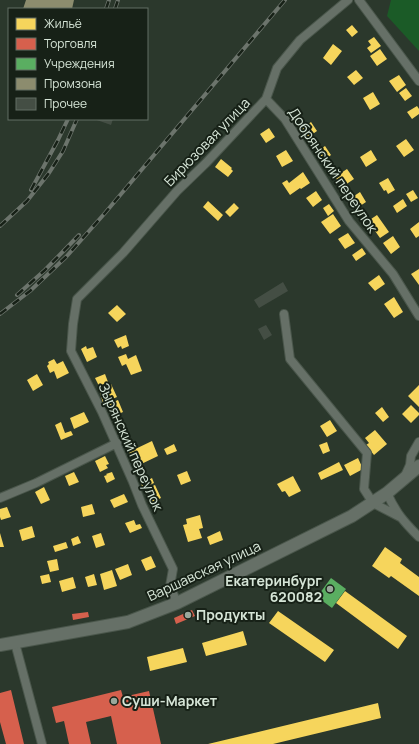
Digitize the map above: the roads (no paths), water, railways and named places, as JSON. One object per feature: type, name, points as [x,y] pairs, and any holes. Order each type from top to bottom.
[{"type":"main road","name":"Варшавская улица","points":[[0,645],[128,622],[177,603],[352,516],[387,493],[417,466]]},
{"type":"street","name":"Бирюзовая улица","points":[[78,299],[123,253],[177,191],[206,163],[266,99],[277,68],[300,40],[348,0]]},
{"type":"street","points":[[359,0],[419,81]]},
{"type":"street","name":"Добрянский переулок","points":[[266,99],[285,119],[349,221],[393,274],[419,316]]},
{"type":"street","name":"Зырянский переулок","points":[[78,299],[73,324],[71,351],[117,444],[142,505],[173,569],[170,586],[177,603]]},
{"type":"street","points":[[284,314],[290,359],[367,453],[364,489],[373,503],[400,517]]},
{"type":"street","name":"Варшавская улица","points":[[402,480],[419,442]]},
{"type":"street","points":[[0,498],[36,483],[117,444]]},
{"type":"street","points":[[387,493],[400,517],[419,537]]},
{"type":"street","points":[[15,643],[42,744]]},
{"type":"railway","points":[[106,8],[109,0]]},
{"type":"railway","points":[[115,8],[118,0]]},
{"type":"railway","points":[[0,314],[30,291],[66,257],[285,0]]},
{"type":"railway","points":[[31,190],[68,120]]},
{"type":"railway","points":[[0,226],[27,201],[49,173],[63,151],[77,120]]},
{"type":"railway","points":[[17,295],[45,270],[79,235]]},
{"type":"place","name":"Екатеринбург 620082","points":[[330,589]]},
{"type":"place","name":"Продукты","points":[[188,615]]},
{"type":"place","name":"Суши-Маркет","points":[[114,701]]}]
